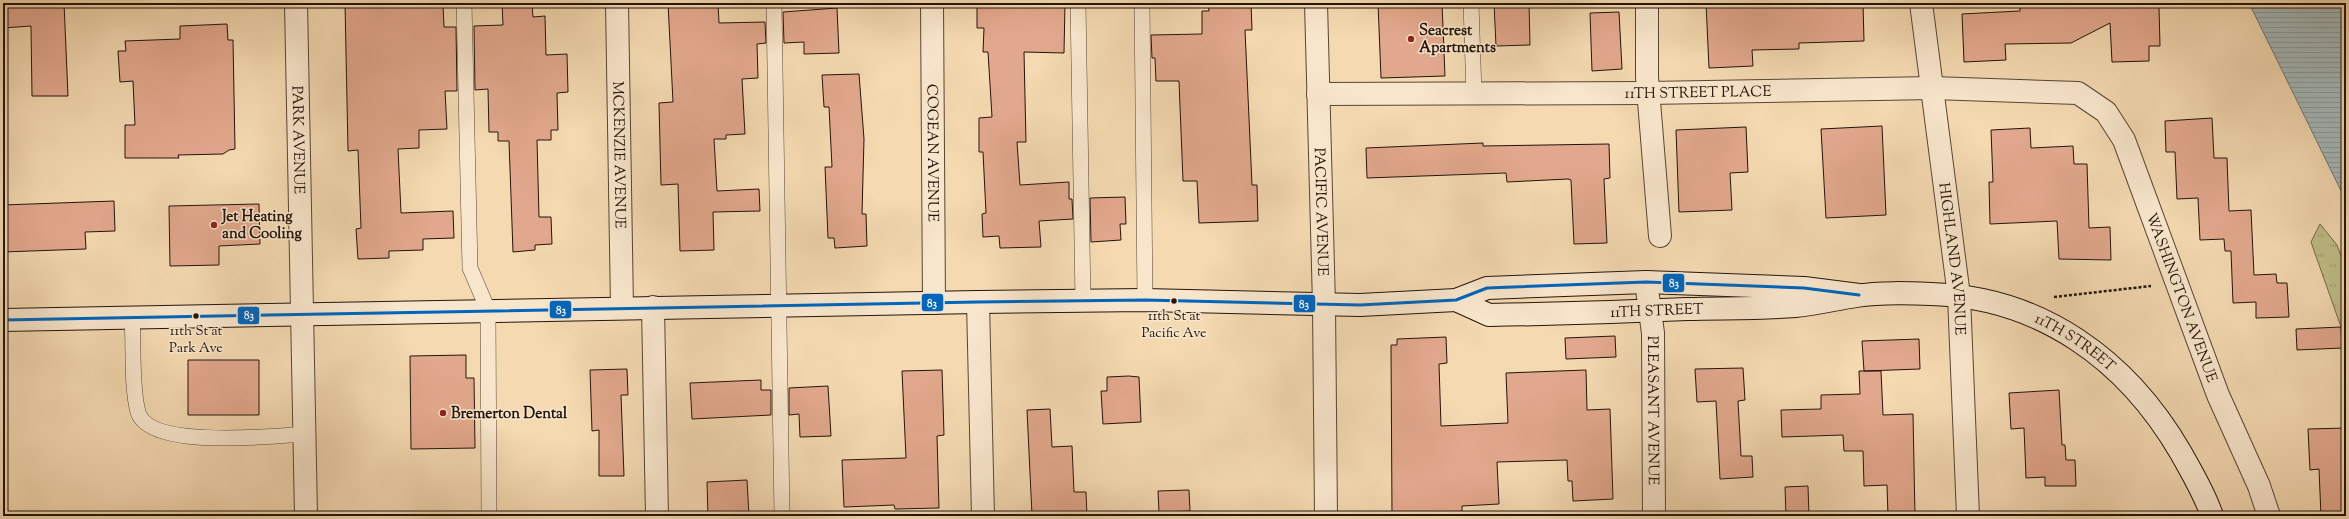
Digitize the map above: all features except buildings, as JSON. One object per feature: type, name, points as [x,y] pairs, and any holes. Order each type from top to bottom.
[{"type":"street","name":"PARK AVENUE","points":[[296,3],[304,315],[306,516]]},
{"type":"street","name":"MCKENZIE AVENUE","points":[[617,3],[622,308]]},
{"type":"street","name":"COGEAN AVENUE","points":[[932,3],[934,303]]},
{"type":"street","name":"PACIFIC AVENUE","points":[[1316,3],[1324,305],[1326,516]]},
{"type":"street","points":[[1647,3],[1648,93],[1660,236]]},
{"type":"street","name":"HIGHLAND AVENUE","points":[[1921,3],[1959,296],[1968,516]]},
{"type":"street","name":"11TH STREET PLACE","points":[[1318,94],[1648,93],[1933,88],[2078,92]]},
{"type":"street","name":"WASHINGTON AVENUE","points":[[2078,92],[2106,112],[2124,140],[2218,395],[2259,486],[2269,516]]},
{"type":"street","name":"11TH STREET","points":[[3,320],[653,307],[1145,300],[1324,305],[1456,300],[1488,288],[1646,282],[1804,288],[1859,295],[1930,294],[1959,296],[1998,304],[2042,319],[2089,346],[2103,357],[2151,406],[2193,474],[2212,516]]},
{"type":"street","name":"PLEASANT AVENUE","points":[[1646,282],[1653,333],[1654,516]]},
{"type":"street","name":"11TH STREET","points":[[1456,300],[1488,315],[1795,306],[1859,295]]},
{"type":"street","points":[[978,302],[983,516]]},
{"type":"street","points":[[653,307],[657,516]]},
{"type":"lane","points":[[464,3],[470,268],[488,310],[489,516]]},
{"type":"lane","points":[[774,3],[782,516]]},
{"type":"lane","points":[[1078,3],[1083,301]]},
{"type":"lane","points":[[1142,3],[1145,300]]},
{"type":"lane","points":[[1471,3],[1474,94]]},
{"type":"lane","points":[[132,318],[138,413],[151,426],[172,435],[221,438],[305,434]]},
{"type":"path","points":[[2053,297],[2155,286]]},
{"type":"green space","points":[[2320,224],[2337,245],[2346,269],[2346,341],[2311,242]]},
{"type":"shaded area","points":[[2249,3],[2346,3],[2346,201]]},
{"type":"transit line","name":"83","points":[[3,320],[1145,300],[1360,305],[1456,300],[1487,288],[1646,282],[1804,288],[1859,295]]},
{"type":"place","name":"Seacrest Apartments","points":[[1411,39]]},
{"type":"place","name":"Jet Heating and Cooling","points":[[214,225]]},
{"type":"place","name":"11th St at Pacific Ave","points":[[1174,301]]},
{"type":"place","name":"11th St at Park Ave","points":[[196,316]]},
{"type":"place","name":"Bremerton Dental","points":[[443,413]]}]
